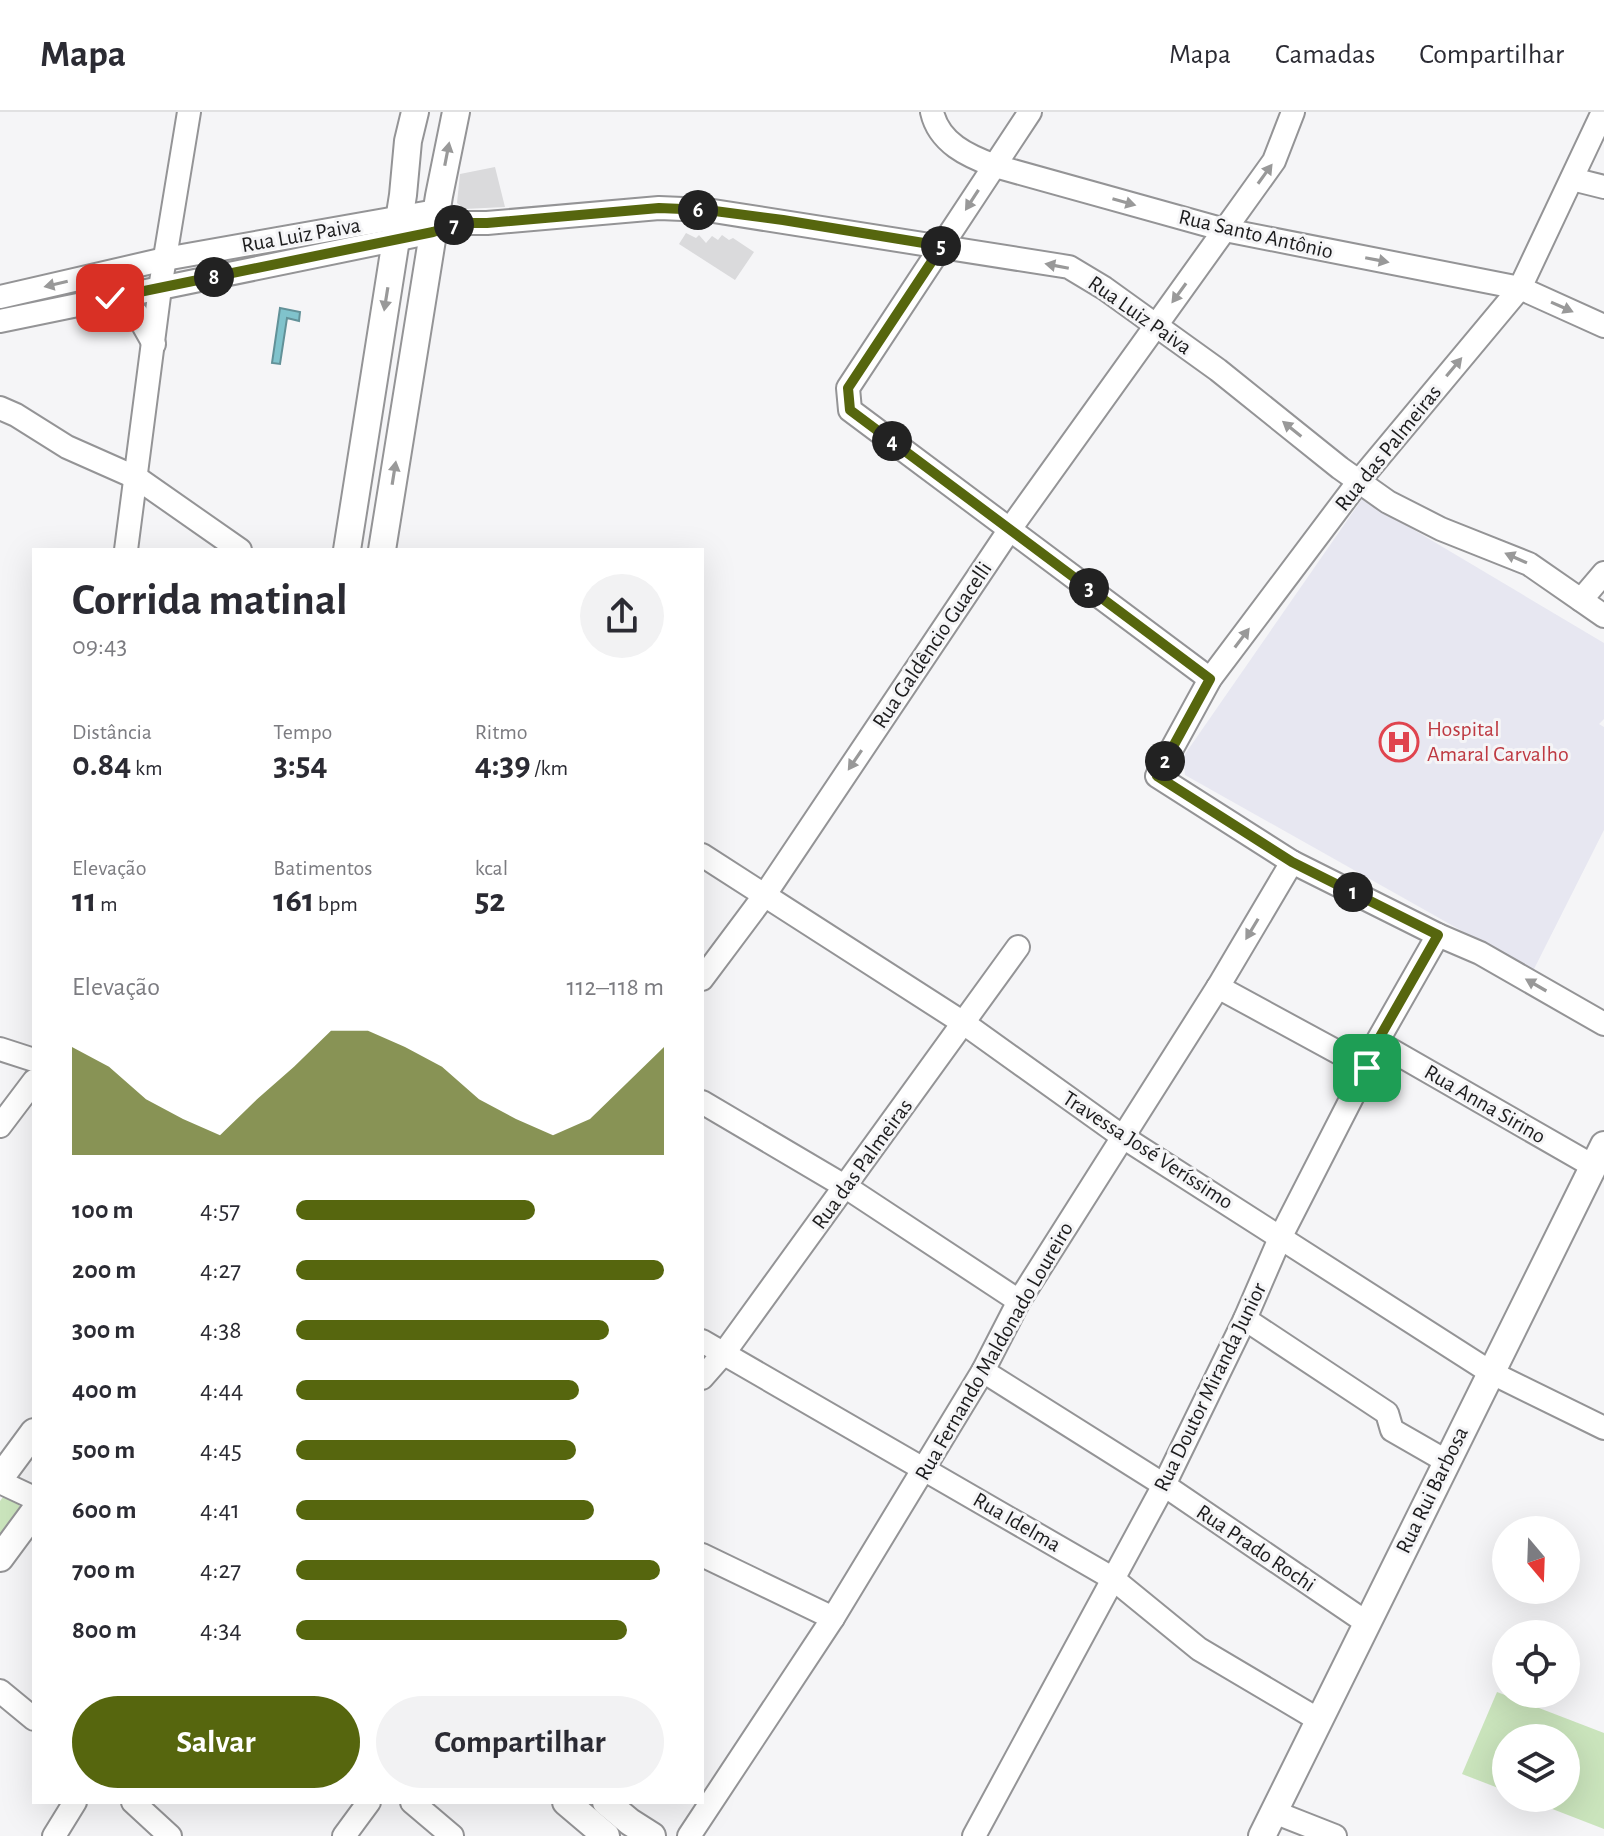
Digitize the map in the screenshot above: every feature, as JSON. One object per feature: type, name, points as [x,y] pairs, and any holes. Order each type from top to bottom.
[{"type":"main road","points":[[347,548],[398,229],[408,141],[415,112]]},
{"type":"main road","points":[[382,548],[456,112]]},
{"type":"main road","name":"Rua Rui Barbosa","points":[[1268,1824],[1599,1155]]},
{"type":"main road","points":[[0,1480],[32,1435]]},
{"type":"main road","points":[[0,1558],[32,1515]]},
{"type":"main road","points":[[568,1804],[606,1836]]},
{"type":"main road","points":[[608,1804],[652,1836]]},
{"type":"street","points":[[126,548],[160,288],[189,112]]},
{"type":"street","name":"Rua Santo Antônio","points":[[932,112],[946,139],[968,156],[995,166],[1225,230],[1520,288],[1604,326]]},
{"type":"street","points":[[1030,112],[848,388],[850,410],[1210,679]]},
{"type":"street","name":"Rua Galdêncio Guacelli","points":[[704,976],[764,896],[1010,529],[1274,161],[1293,112]]},
{"type":"street","name":"Rua das Palmeiras","points":[[1292,862],[1157,776],[1210,679],[1359,481],[1520,288],[1603,112]]},
{"type":"street","points":[[1572,179],[1604,187]]},
{"type":"street","name":"Rua Luiz Paiva","points":[[0,321],[160,288],[435,222],[487,223],[659,208],[707,210],[783,220],[1069,267],[1104,288],[1218,370],[1388,502],[1441,529],[1529,564],[1604,616]]},
{"type":"street","name":"Rua Luiz Paiva","points":[[0,297],[165,259],[398,229]]},
{"type":"street","points":[[110,298],[137,314],[154,344]]},
{"type":"street","points":[[0,408],[67,447],[137,478],[237,548]]},
{"type":"street","points":[[1581,600],[1604,573]]},
{"type":"street","name":"Travessa José Veríssimo","points":[[704,856],[965,1024],[1123,1137],[1490,1372],[1604,1428]]},
{"type":"street","points":[[1292,862],[1480,953],[1604,1024]]},
{"type":"street","name":"Rua Fernando Maldonado Loureiro","points":[[689,1836],[833,1618],[983,1371],[1019,1301],[1218,987],[1292,862]]},
{"type":"street","name":"Rua Doutor Miranda Junior","points":[[974,1836],[1164,1485],[1245,1319],[1281,1236],[1367,1068],[1377,1042],[1438,935]]},
{"type":"street","name":"Rua das Palmeiras","points":[[704,1376],[846,1187],[1018,947]]},
{"type":"street","points":[[1218,987],[1367,1068]]},
{"type":"street","name":"Rua Anna Sirino","points":[[1377,1042],[1599,1155]]},
{"type":"street","points":[[0,1049],[32,1059]]},
{"type":"street","points":[[0,1126],[32,1084]]},
{"type":"street","points":[[704,1103],[846,1187],[1019,1301]]},
{"type":"street","points":[[1245,1319],[1387,1413],[1392,1430],[1446,1461]]},
{"type":"street","name":"Rua Idelma","points":[[704,1342],[1112,1578],[1199,1649],[1319,1720]]},
{"type":"street","name":"Rua Prado Rochi","points":[[983,1371],[1164,1485],[1367,1623]]},
{"type":"street","points":[[0,1480],[32,1497]]},
{"type":"street","points":[[704,1556],[833,1618]]},
{"type":"street","points":[[0,1691],[32,1717]]},
{"type":"street","points":[[54,1836],[74,1804]]},
{"type":"street","points":[[135,1804],[170,1836]]},
{"type":"street","points":[[344,1836],[368,1804]]},
{"type":"street","points":[[414,1804],[452,1836]]},
{"type":"street","points":[[1268,1824],[1335,1836]]},
{"type":"shaded area","name":"Hospital Amaral Carvalho","points":[[1362,499],[1604,643],[1604,719],[1599,724],[1604,727],[1604,830],[1533,971],[1185,775],[1183,757]]},
{"type":"green space","points":[[3,1497],[16,1500],[20,1507],[0,1539],[0,1501]]},
{"type":"green space","points":[[1492,1704],[1492,1708],[1539,1708],[1604,1733],[1604,1829],[1560,1812],[1580,1812],[1580,1724],[1492,1724],[1492,1786],[1462,1774]]},
{"type":"water","points":[[280,308],[300,312],[299,321],[287,318],[280,364],[272,363]]},
{"type":"building","points":[[495,167],[505,207],[464,209],[457,203],[460,174]]},
{"type":"building","points":[[686,233],[696,238],[699,235],[706,243],[712,236],[718,240],[722,235],[729,240],[733,238],[754,252],[735,280],[679,244]]},
{"type":"place","name":"Hospital Amaral Carvalho","points":[[1399,742]]},
{"type":"route","points":[[110,298],[433,232],[460,223],[659,208],[707,210],[783,220],[942,246],[848,388],[850,410],[1210,679],[1157,776],[1292,862],[1438,935],[1377,1042],[1367,1068]]}]
